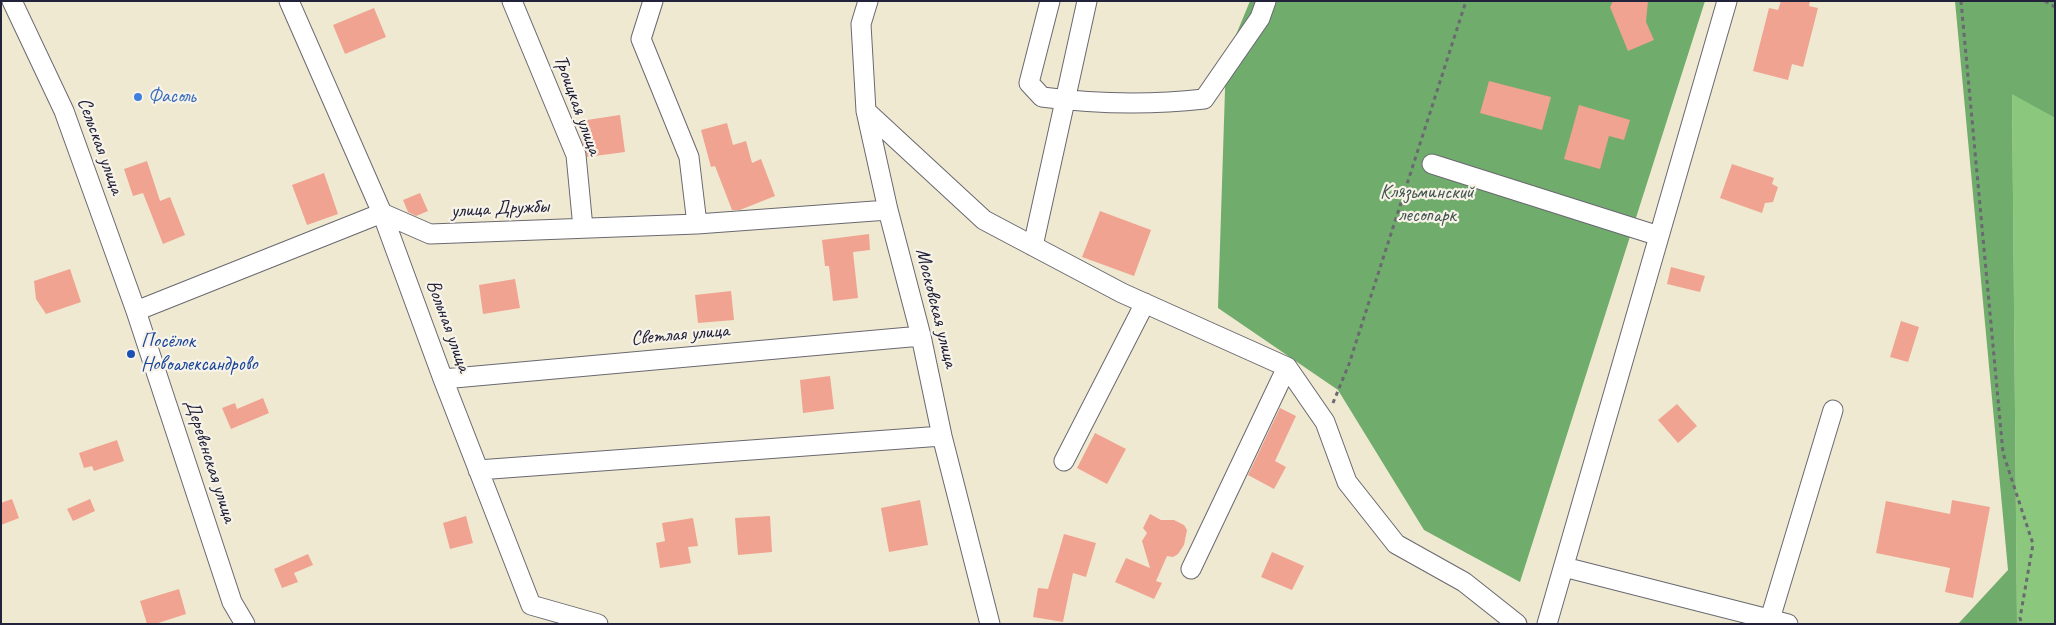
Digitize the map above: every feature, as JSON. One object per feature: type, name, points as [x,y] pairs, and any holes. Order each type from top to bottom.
[{"type":"street","name":"Сельская улица","points":[[12,1],[64,111],[136,311]]},
{"type":"street","name":"Вольная улица","points":[[289,1],[382,213],[443,379],[531,605],[598,624]]},
{"type":"street","name":"Троицкая улица","points":[[512,1],[576,155],[583,228]]},
{"type":"street","points":[[653,1],[641,39],[689,157],[697,224]]},
{"type":"street","name":"Московская улица","points":[[868,1],[861,24],[866,111],[888,210],[921,336],[942,436],[990,624]]},
{"type":"street","points":[[1050,1],[1029,82],[1042,98],[1164,104],[1204,99],[1260,18],[1266,1]]},
{"type":"street","points":[[1034,246],[1087,1]]},
{"type":"street","points":[[1547,624],[1727,1]]},
{"type":"street","points":[[866,111],[984,220],[1145,303],[1287,367],[1325,422],[1347,482],[1396,544],[1464,582],[1517,624]]},
{"type":"street","points":[[1432,164],[1659,236]]},
{"type":"street","name":"улица Дружбы","points":[[382,213],[430,234],[697,224],[888,210]]},
{"type":"street","points":[[136,311],[382,213]]},
{"type":"street","points":[[1064,460],[1145,303]]},
{"type":"street","name":"Деревенская улица","points":[[136,311],[232,602],[245,624]]},
{"type":"street","name":"Светлая улица","points":[[443,379],[921,336]]},
{"type":"street","points":[[1191,569],[1287,367]]},
{"type":"street","points":[[1564,567],[1779,621],[1833,410]]},
{"type":"street","points":[[478,470],[942,436]]},
{"type":"path","points":[[1325,422],[1348,364],[1466,1]]},
{"type":"path","points":[[1961,1],[2003,453],[2033,544],[2020,618],[2022,624]]},
{"type":"path","points":[[2045,1],[2055,7]]},
{"type":"green space","name":"Клязьминский лесопарк","points":[[1250,1],[1705,1],[1520,582],[1424,530],[1338,390],[1218,308],[1226,59]]},
{"type":"green space","points":[[1955,1],[2055,1],[2055,118],[2012,94],[2017,624],[1958,624],[2008,570]]},
{"type":"green space","points":[[2012,93],[2055,118],[2055,624],[2017,624]]},
{"type":"building","points":[[1613,1],[1648,1],[1646,22],[1654,40],[1628,51],[1610,7]]},
{"type":"building","points":[[1781,1],[1810,1],[1809,6],[1818,8],[1803,67],[1792,64],[1788,80],[1753,71],[1769,8],[1778,10]]},
{"type":"building","points":[[374,8],[386,37],[345,54],[333,25]]},
{"type":"building","points":[[1489,81],[1551,97],[1542,130],[1480,113]]},
{"type":"building","points":[[1579,105],[1630,120],[1624,140],[1609,136],[1600,169],[1564,159]]},
{"type":"building","points":[[620,115],[625,152],[587,157],[582,140],[580,121]]},
{"type":"building","points":[[727,123],[733,145],[746,141],[752,163],[761,159],[775,196],[740,210],[732,210],[715,166],[711,167],[701,130]]},
{"type":"building","points":[[147,161],[160,201],[170,197],[185,235],[163,244],[143,193],[133,196],[124,169]]},
{"type":"building","points":[[1732,164],[1774,178],[1772,184],[1778,187],[1773,202],[1765,203],[1762,213],[1720,198]]},
{"type":"building","points":[[324,173],[338,214],[307,225],[292,185]]},
{"type":"building","points":[[420,193],[428,211],[416,216],[408,212],[403,200]]},
{"type":"building","points":[[1100,211],[1151,230],[1134,276],[1082,257]]},
{"type":"building","points":[[869,234],[870,250],[853,252],[858,298],[833,301],[829,266],[825,266],[822,240]]},
{"type":"building","points":[[1671,267],[1705,276],[1700,292],[1667,284]]},
{"type":"building","points":[[70,269],[81,302],[46,314],[36,299],[34,281]]},
{"type":"building","points":[[515,279],[520,308],[483,314],[479,285]]},
{"type":"building","points":[[731,291],[734,320],[698,323],[695,295]]},
{"type":"building","points":[[1901,321],[1919,327],[1908,362],[1890,357]]},
{"type":"building","points":[[830,376],[834,409],[803,413],[800,380]]},
{"type":"building","points":[[263,398],[269,413],[231,429],[222,408],[235,403],[237,409]]},
{"type":"building","points":[[1677,404],[1697,426],[1678,443],[1658,420]]},
{"type":"building","points":[[1280,408],[1296,416],[1275,461],[1286,467],[1274,489],[1248,475]]},
{"type":"building","points":[[1095,433],[1126,449],[1107,484],[1077,468]]},
{"type":"building","points":[[117,440],[124,461],[94,471],[92,466],[84,468],[79,453]]},
{"type":"building","points":[[12,499],[19,518],[1,525],[1,503]]},
{"type":"building","points":[[90,499],[95,511],[73,521],[67,509]]},
{"type":"building","points":[[920,500],[928,545],[889,552],[881,508]]},
{"type":"building","points":[[1952,500],[1990,507],[1973,598],[1945,592],[1950,568],[1876,553],[1886,501],[1950,514]]},
{"type":"building","points":[[1150,514],[1161,520],[1174,520],[1184,525],[1187,530],[1184,545],[1178,554],[1173,557],[1167,556],[1156,581],[1162,583],[1154,599],[1115,582],[1126,558],[1150,568],[1142,541],[1147,533],[1143,528]]},
{"type":"building","points":[[466,516],[473,543],[450,549],[443,523]]},
{"type":"building","points":[[770,516],[772,552],[738,555],[735,518]]},
{"type":"building","points":[[693,518],[698,546],[688,547],[691,563],[660,568],[656,543],[665,541],[662,523]]},
{"type":"building","points":[[1064,534],[1096,543],[1086,577],[1073,573],[1063,622],[1033,617],[1038,588],[1048,589]]},
{"type":"building","points":[[1272,552],[1304,566],[1292,590],[1261,577]]},
{"type":"building","points":[[308,554],[313,565],[294,573],[298,582],[282,588],[274,569]]},
{"type":"building","points":[[179,589],[186,614],[155,624],[147,624],[140,601]]},
{"type":"place","name":"Фасоль","points":[[138,97]]},
{"type":"place","name":"Посёлок Новоалександрово","points":[[131,354]]}]
